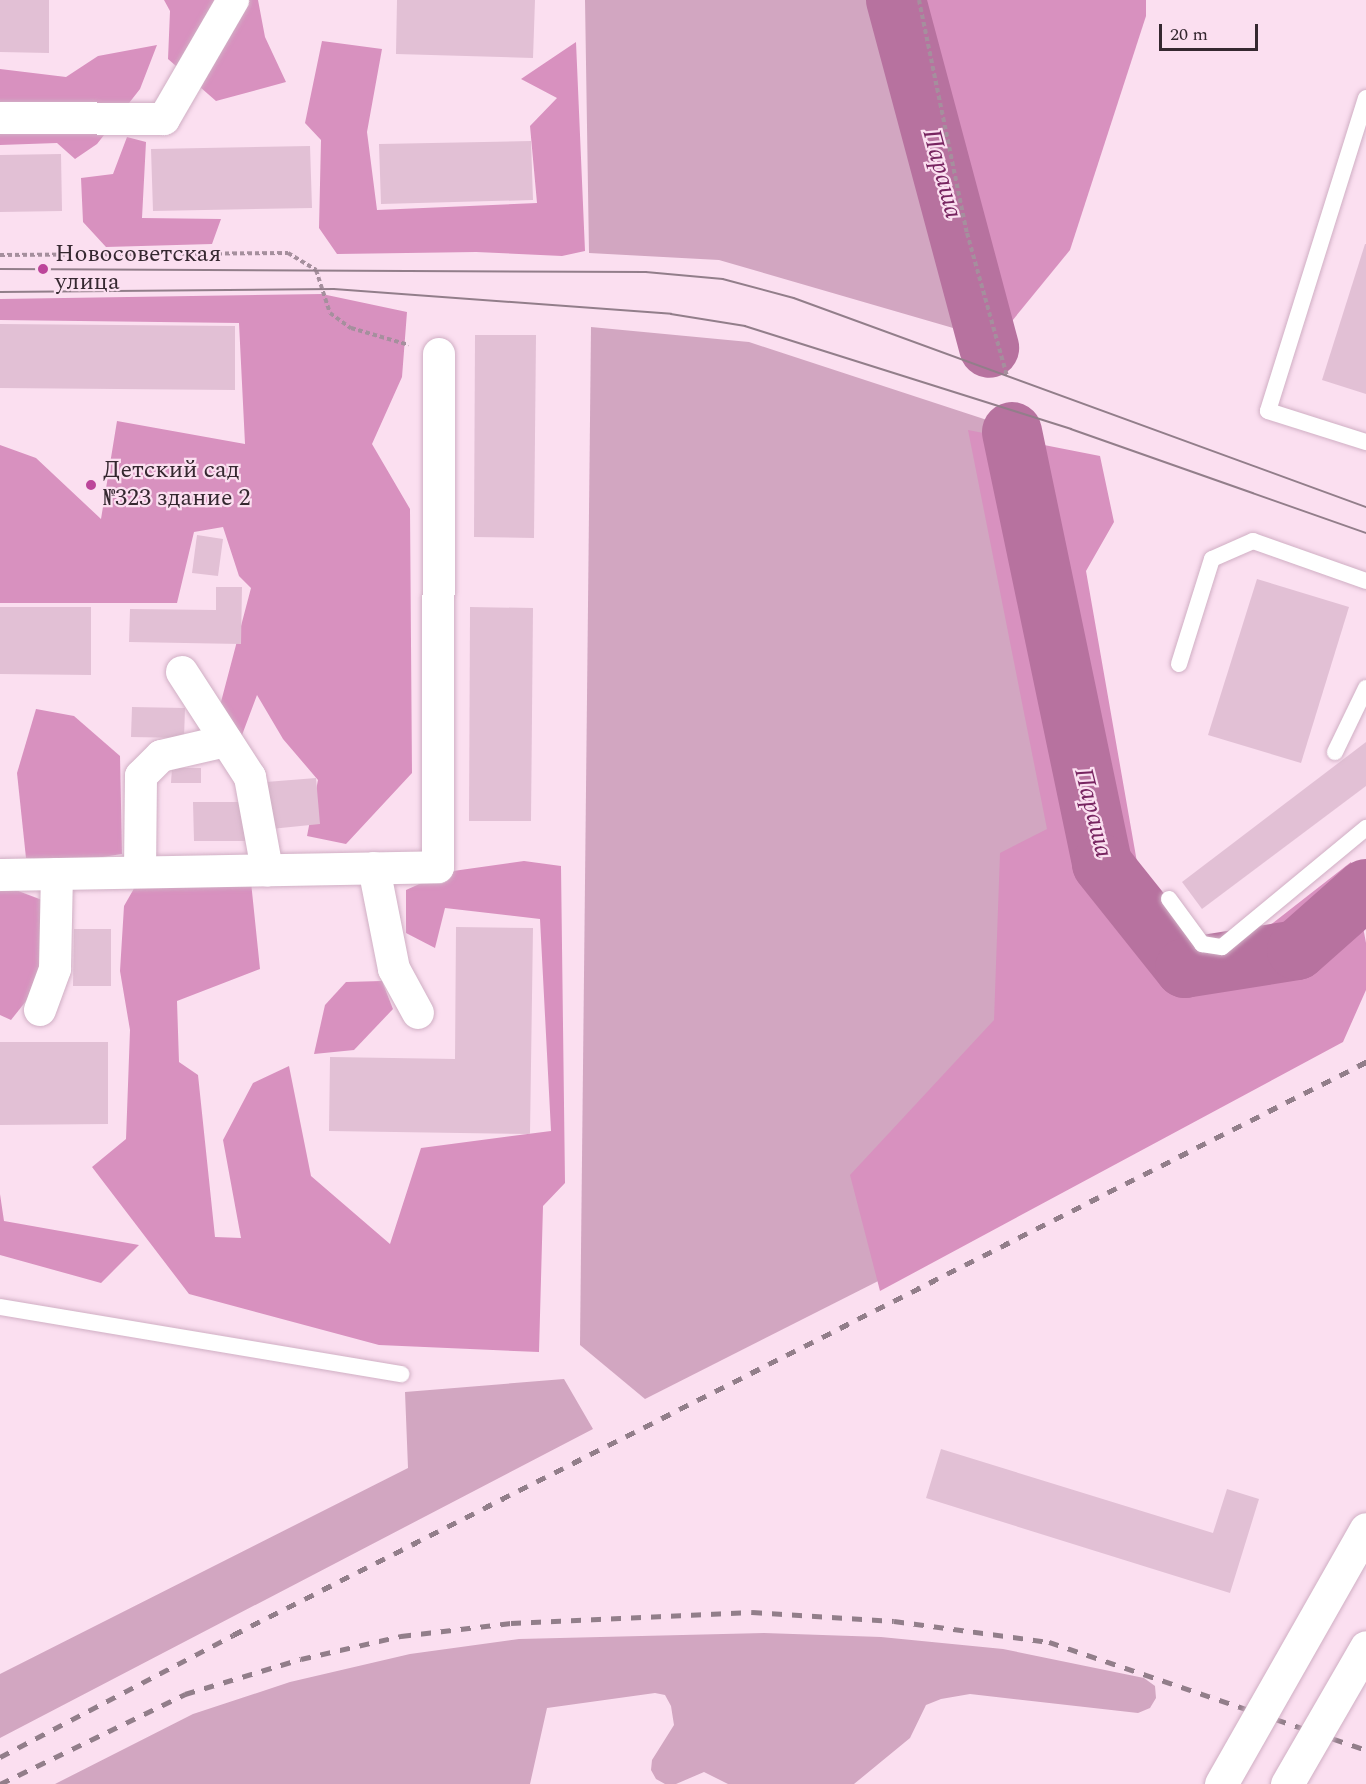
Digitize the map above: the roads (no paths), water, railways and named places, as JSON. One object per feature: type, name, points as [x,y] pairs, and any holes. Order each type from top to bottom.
[{"type":"main road","points":[[1221,1784],[1366,1529]]},
{"type":"main road","points":[[1287,1784],[1366,1647]]},
{"type":"street","points":[[0,118],[164,119],[233,0]]},
{"type":"street","points":[[0,875],[438,867],[439,354]]},
{"type":"street","points":[[182,672],[250,777],[267,870]]},
{"type":"street","points":[[140,872],[141,776],[161,756],[226,741]]},
{"type":"street","points":[[374,868],[394,969],[418,1013]]},
{"type":"street","points":[[40,1010],[55,969],[57,874]]},
{"type":"lane","points":[[1366,98],[1268,411],[1366,442]]},
{"type":"lane","points":[[1179,664],[1212,559],[1253,540],[1366,581]]},
{"type":"lane","points":[[1335,752],[1366,688]]},
{"type":"lane","points":[[1169,899],[1202,944],[1222,947],[1366,828]]},
{"type":"lane","points":[[0,1307],[401,1374]]},
{"type":"waterway","name":"Параша","points":[[896,0],[989,348]]},
{"type":"waterway","name":"Параша","points":[[1012,432],[1102,864],[1185,968],[1297,950],[1366,889]]},
{"type":"tram line","points":[[0,269],[646,272],[723,279],[794,298],[1366,507]]},
{"type":"tram line","points":[[0,292],[334,289],[671,314],[745,326],[1071,429],[1366,533]]},
{"type":"railway","points":[[0,1757],[233,1635],[1366,1062]]},
{"type":"railway","points":[[0,1784],[185,1694],[301,1659],[401,1636],[511,1623],[752,1612],[894,1621],[1049,1642],[1366,1750]]},
{"type":"place","name":"Новосоветская улица","points":[[43,269]]},
{"type":"place","name":"Детский сад №323 здание 2","points":[[91,485]]}]
